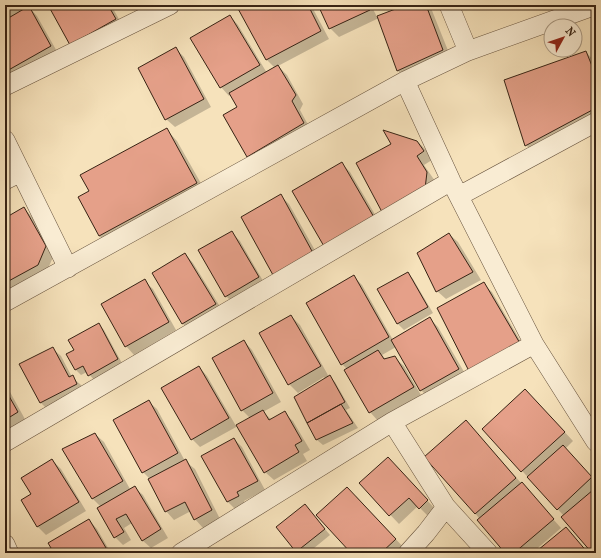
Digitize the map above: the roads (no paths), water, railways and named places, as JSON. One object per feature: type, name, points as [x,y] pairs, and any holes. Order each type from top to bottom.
[{"type":"street","points":[[5,86],[143,11],[170,5]]},
{"type":"street","points":[[449,5],[468,52]]},
{"type":"street","points":[[5,302],[405,81],[468,52],[596,5]]},
{"type":"street","points":[[405,81],[455,189],[534,344],[596,440]]},
{"type":"street","points":[[5,442],[455,189],[596,122]]},
{"type":"street","points":[[5,140],[13,176],[68,268]]},
{"type":"street","points":[[181,553],[392,422],[534,344]]},
{"type":"street","points":[[392,422],[446,507],[488,553]]},
{"type":"street","points":[[408,553],[446,507]]},
{"type":"street","points":[[5,544],[9,553]]}]
